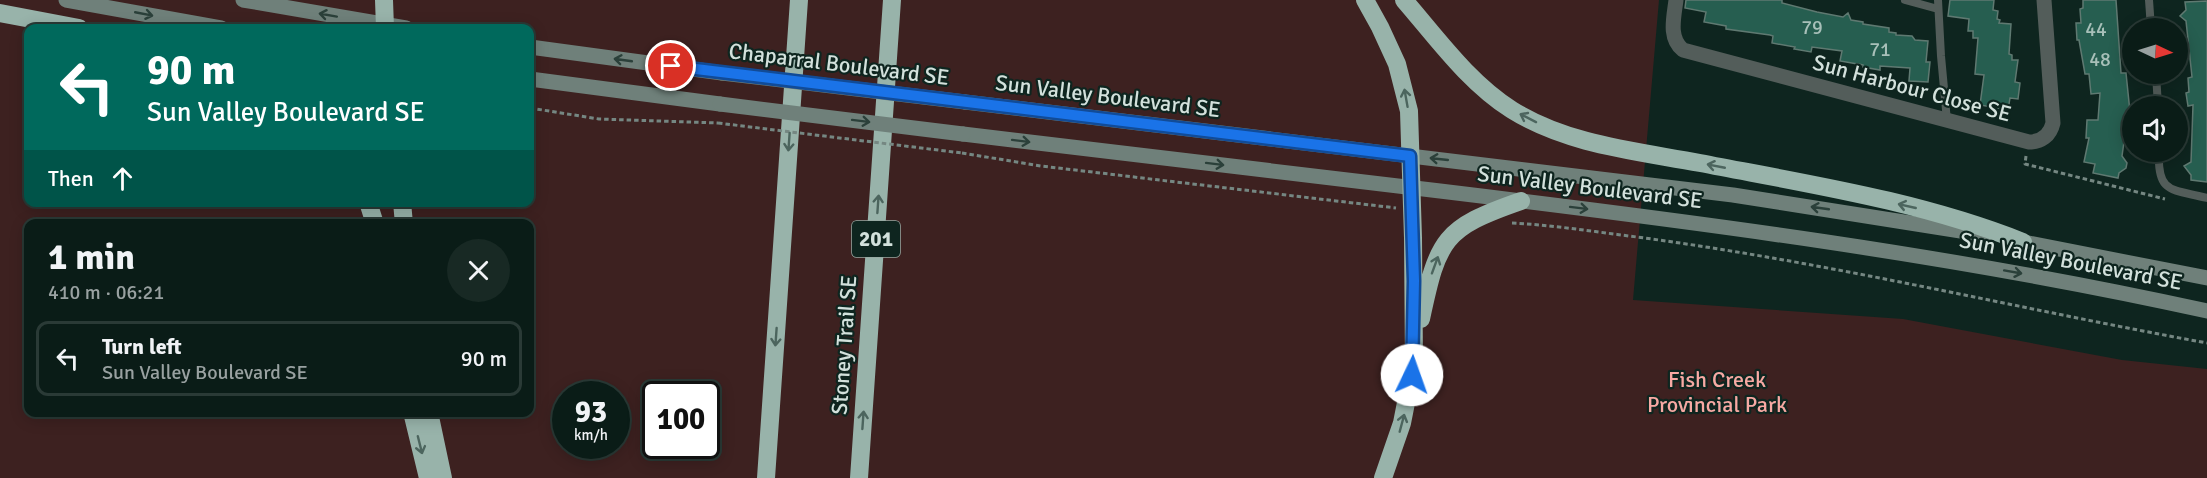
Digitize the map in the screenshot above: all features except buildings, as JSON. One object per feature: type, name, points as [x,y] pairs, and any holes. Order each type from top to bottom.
[{"type":"highway","points":[[384,0],[385,24]]},
{"type":"highway","points":[[766,478],[799,0]]},
{"type":"highway","name":"Stoney Trail SE","points":[[859,478],[892,0]]},
{"type":"highway","points":[[1365,0],[1388,42],[1403,82],[1409,111],[1414,363]]},
{"type":"highway","points":[[1404,0],[1452,56],[1480,84],[1511,109],[1551,129],[1628,150],[1914,207],[1978,224],[2022,242]]},
{"type":"highway","points":[[0,13],[58,24]]},
{"type":"highway","points":[[1383,478],[1402,423],[1431,274],[1443,246],[1474,218],[1521,201]]},
{"type":"highway","points":[[412,417],[428,478]]},
{"type":"highway","points":[[430,417],[443,478]]},
{"type":"main road","points":[[66,0],[199,24]]},
{"type":"main road","points":[[243,0],[369,24]]},
{"type":"main road","name":"Chaparral Boulevard SE","points":[[534,48],[965,102]]},
{"type":"main road","name":"Sun Valley Boulevard SE","points":[[534,80],[1727,227],[1891,251],[2097,288],[2207,311]]},
{"type":"main road","name":"Sun Valley Boulevard SE","points":[[965,102],[1733,195],[1845,211],[2207,278]]},
{"type":"street","name":"Sun Harbour Close SE","points":[[1676,0],[1673,35],[1683,50],[2029,142],[2046,137],[2052,123],[2044,0]]},
{"type":"lane","points":[[1905,0],[1938,4],[1947,122]]},
{"type":"lane","points":[[2149,0],[2150,18]]},
{"type":"lane","points":[[2158,162],[2161,180],[2169,189],[2207,198]]},
{"type":"path","points":[[534,109],[599,119],[718,123],[962,153],[1050,167],[1398,208]]},
{"type":"path","points":[[2029,142],[2025,164],[2173,202]]},
{"type":"path","points":[[1504,223],[1663,240],[1755,254],[1871,275],[2207,343]]},
{"type":"green space","name":"Fish Creek Provincial Park","points":[[0,0],[1659,0],[1633,300],[1903,319],[2122,360],[2207,369],[2207,478],[0,478]]},
{"type":"route","points":[[671,66],[1410,156],[1414,281],[1412,375]]}]
